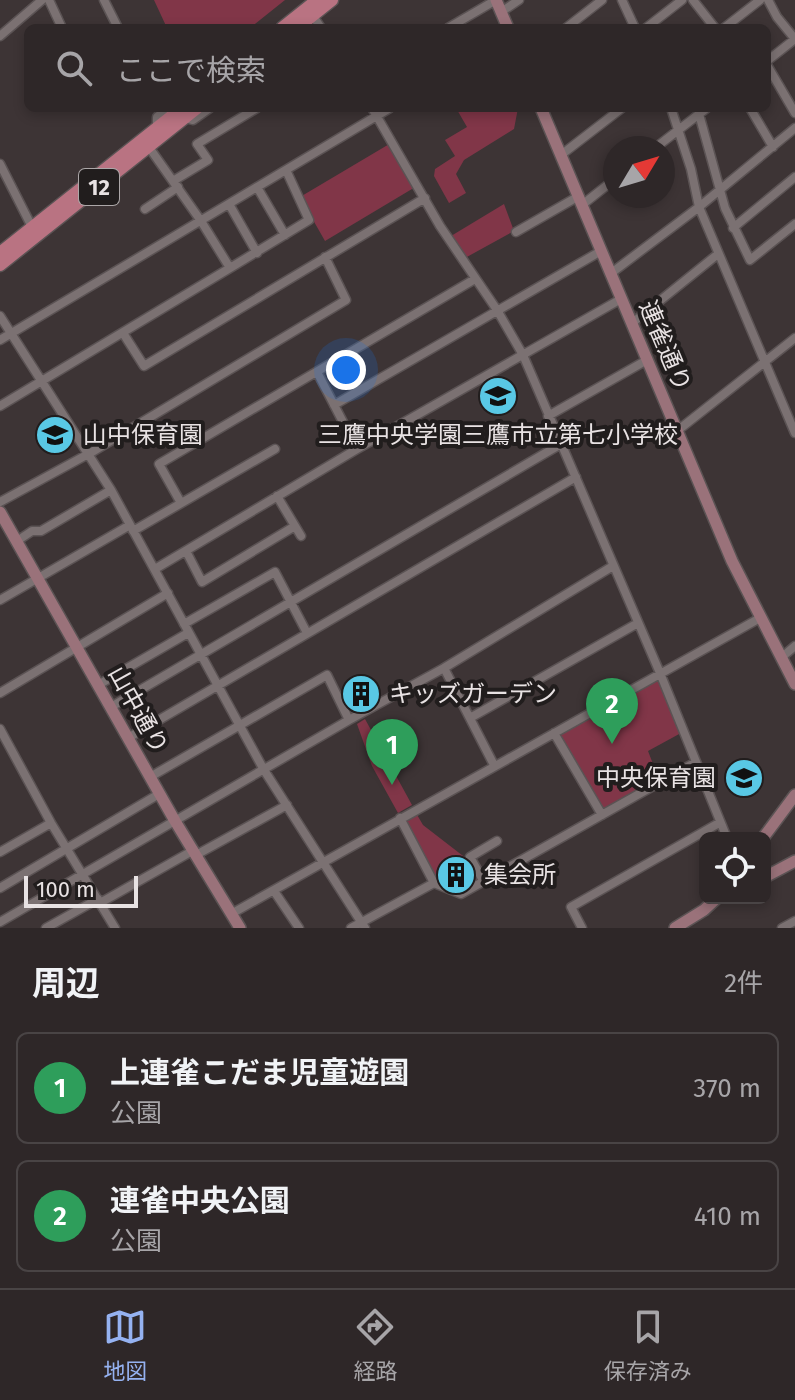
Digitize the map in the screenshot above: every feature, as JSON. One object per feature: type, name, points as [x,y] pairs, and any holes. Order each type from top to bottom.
[{"type":"main road","points":[[287,24],[317,0]]},
{"type":"main road","points":[[302,24],[332,0]]},
{"type":"main road","points":[[496,0],[506,24]]},
{"type":"main road","name":"連雀通り","points":[[545,112],[677,431],[760,618],[795,684]]},
{"type":"main road","name":"12","points":[[146,143],[157,128],[183,113]]},
{"type":"main road","name":"12","points":[[0,265],[35,232],[183,113]]},
{"type":"main road","name":"12","points":[[2,247],[35,232]]},
{"type":"main road","name":"山中通り","points":[[0,512],[159,794],[240,928]]},
{"type":"main road","points":[[767,832],[795,795]]},
{"type":"main road","points":[[771,874],[795,861]]},
{"type":"main road","points":[[681,927],[710,904]]},
{"type":"street","points":[[0,36],[42,0]]},
{"type":"street","points":[[49,0],[60,24]]},
{"type":"street","points":[[104,0],[116,24]]},
{"type":"street","points":[[455,24],[496,0]]},
{"type":"street","points":[[501,12],[519,0]]},
{"type":"street","points":[[571,24],[602,0]]},
{"type":"street","points":[[622,0],[633,24]]},
{"type":"street","points":[[651,24],[682,0]]},
{"type":"street","points":[[693,0],[712,24]]},
{"type":"street","points":[[729,24],[760,0]]},
{"type":"street","points":[[768,0],[795,39],[771,60]]},
{"type":"street","points":[[313,16],[318,24]]},
{"type":"street","points":[[771,70],[795,113]]},
{"type":"street","points":[[157,128],[159,112]]},
{"type":"street","points":[[183,113],[193,120],[204,112]]},
{"type":"street","points":[[145,209],[208,160],[197,144],[250,112]]},
{"type":"street","points":[[0,340],[286,170],[374,112],[523,355],[660,673],[724,832]]},
{"type":"street","points":[[561,155],[617,112]]},
{"type":"street","points":[[673,112],[699,207],[795,433]]},
{"type":"street","points":[[670,136],[702,112]]},
{"type":"street","points":[[752,112],[773,147]]},
{"type":"street","points":[[699,114],[733,228],[750,260],[795,224]]},
{"type":"street","points":[[610,274],[699,207],[795,128]]},
{"type":"street","points":[[146,143],[230,268]]},
{"type":"street","points":[[0,164],[35,232]]},
{"type":"street","points":[[0,406],[309,220],[286,170]]},
{"type":"street","points":[[733,228],[795,177]]},
{"type":"street","points":[[516,232],[603,186]]},
{"type":"street","points":[[257,187],[285,235]]},
{"type":"street","points":[[123,333],[144,366],[425,198]]},
{"type":"street","points":[[229,204],[257,253]]},
{"type":"street","points":[[334,405],[601,251]]},
{"type":"street","points":[[631,324],[718,254]]},
{"type":"street","points":[[0,502],[346,300],[325,257]]},
{"type":"street","points":[[181,503],[159,464],[475,279]]},
{"type":"street","points":[[155,569],[357,449],[621,299]]},
{"type":"street","points":[[0,316],[111,490],[238,726],[363,925]]},
{"type":"street","points":[[677,431],[795,338]]},
{"type":"street","points":[[548,416],[647,360]]},
{"type":"street","points":[[317,372],[357,449]]},
{"type":"street","points":[[111,707],[561,444]]},
{"type":"street","points":[[0,600],[275,449]]},
{"type":"street","points":[[128,738],[576,477]]},
{"type":"street","points":[[17,541],[32,531],[41,531],[111,490]]},
{"type":"street","points":[[277,496],[301,536]]},
{"type":"street","points":[[186,551],[202,582],[295,526]]},
{"type":"street","points":[[1,924],[82,874],[444,668],[613,566]]},
{"type":"street","points":[[98,685],[275,572],[307,633]]},
{"type":"street","points":[[0,693],[168,593]]},
{"type":"street","points":[[231,914],[760,618]]},
{"type":"street","points":[[470,718],[638,623]]},
{"type":"street","points":[[782,657],[795,646]]},
{"type":"street","points":[[444,668],[494,765]]},
{"type":"street","points":[[150,777],[327,675],[349,720]]},
{"type":"street","points":[[0,729],[111,927]]},
{"type":"street","points":[[554,733],[602,815]]},
{"type":"street","points":[[400,818],[434,883],[461,894],[696,762]]},
{"type":"street","points":[[0,888],[159,794]]},
{"type":"street","points":[[46,928],[287,805]]},
{"type":"street","points":[[0,852],[51,823]]},
{"type":"street","points":[[582,928],[571,907],[719,823]]},
{"type":"street","points":[[484,882],[470,857],[497,841]]},
{"type":"street","points":[[351,928],[363,925],[434,883]]},
{"type":"street","points":[[274,891],[299,928]]},
{"type":"street","points":[[782,928],[795,921]]},
{"type":"shaded area","points":[[154,0],[285,0],[255,24],[165,24]]},
{"type":"shaded area","points":[[458,112],[517,112],[514,129],[464,160],[456,174],[466,193],[449,203],[434,176],[435,169],[455,156],[445,140],[467,127]]},
{"type":"shaded area","points":[[391,143],[417,186],[325,241],[300,197]]},
{"type":"shaded area","points":[[504,204],[514,231],[465,258],[451,236]]},
{"type":"shaded area","points":[[657,679],[681,733],[648,751],[658,777],[602,810],[559,736]]},
{"type":"shaded area","points":[[365,719],[412,805],[398,813],[372,766],[357,724]]},
{"type":"shaded area","points":[[416,813],[423,825],[467,859],[480,880],[461,890],[436,883],[403,820]]},
{"type":"place","name":"三鷹中央学園三鷹市立第七小学校","points":[[498,396]]},
{"type":"place","name":"山中保育園","points":[[55,435]]},
{"type":"place","name":"キッズガーデン","points":[[361,694]]},
{"type":"place","name":"連雀中央公園","points":[[612,744]]},
{"type":"place","name":"中央保育園","points":[[744,778]]},
{"type":"place","name":"上連雀こだま児童遊園","points":[[392,785]]},
{"type":"place","name":"集会所","points":[[456,875]]}]
